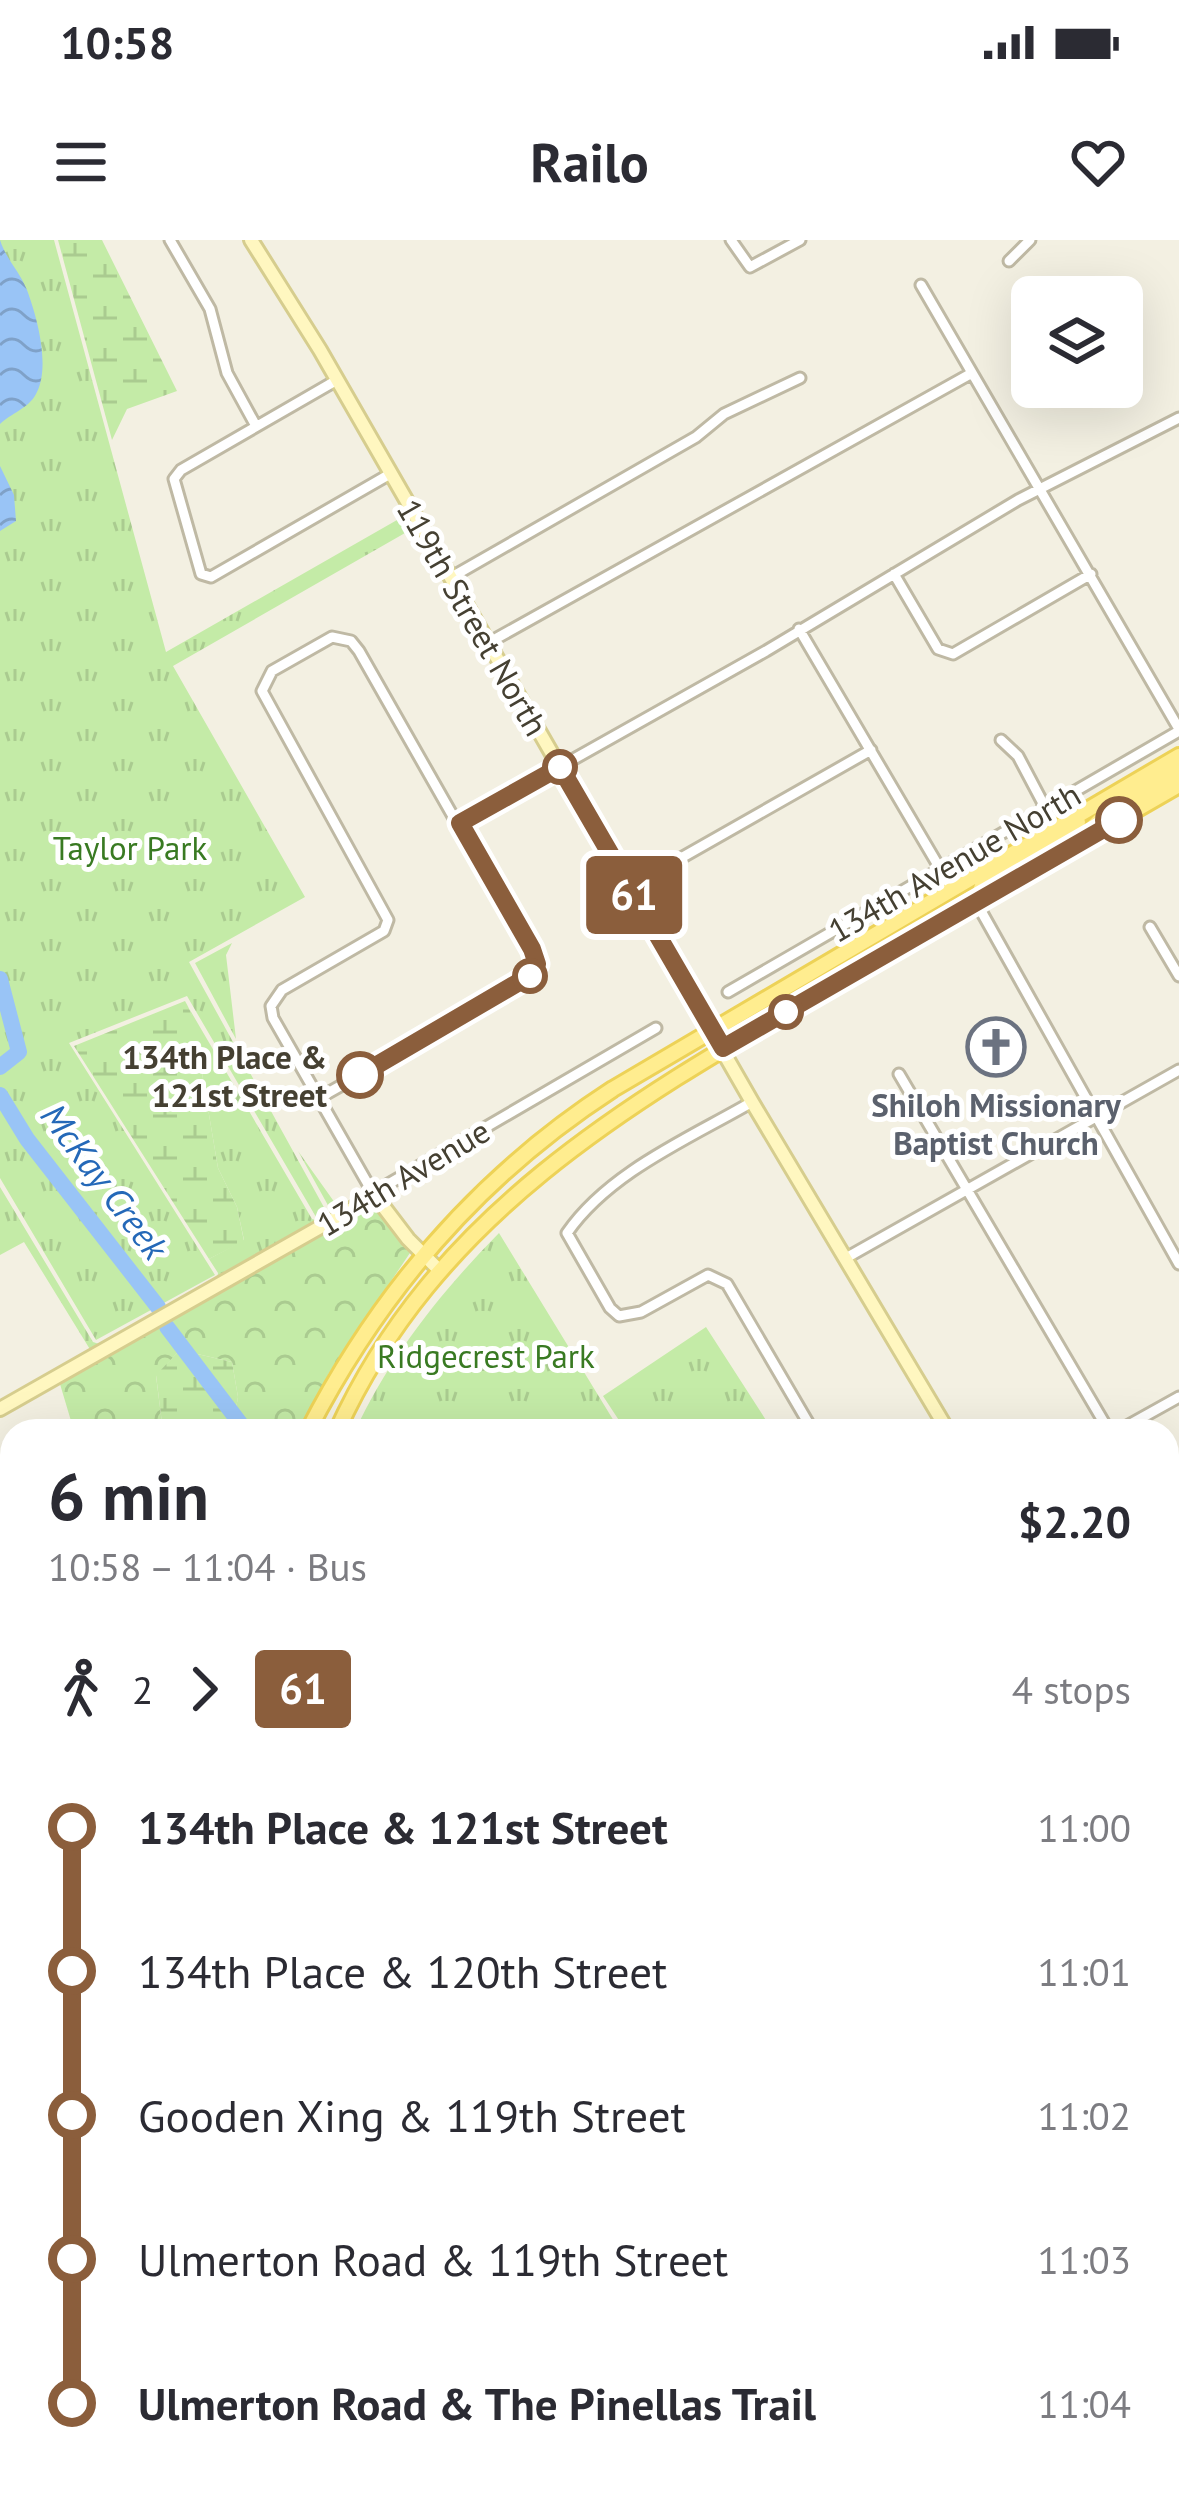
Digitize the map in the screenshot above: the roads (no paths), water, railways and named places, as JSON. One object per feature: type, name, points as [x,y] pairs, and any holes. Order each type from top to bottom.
[{"type":"main road","points":[[315,1419],[362,1336],[422,1254],[543,1138],[599,1097],[1179,756]]},
{"type":"main road","points":[[1078,843],[1106,814],[1179,770]]},
{"type":"main road","points":[[343,1419],[370,1367],[440,1270],[518,1190],[566,1150],[723,1048],[1179,785]]},
{"type":"main road","points":[[976,902],[990,880],[1062,837],[1090,808]]},
{"type":"street","points":[[170,240],[210,310],[227,373],[256,426]]},
{"type":"street","name":"119th Street North","points":[[251,240],[941,1419]]},
{"type":"street","points":[[731,240],[750,267],[800,240]]},
{"type":"street","points":[[1009,261],[1030,240]]},
{"type":"street","points":[[921,285],[1179,730]]},
{"type":"street","points":[[488,643],[971,374]]},
{"type":"street","points":[[450,578],[696,436],[724,414],[800,378]]},
{"type":"street","points":[[337,380],[181,470],[174,479],[201,574],[207,578],[390,474]]},
{"type":"street","points":[[460,823],[1041,489],[1179,418]]},
{"type":"street","points":[[894,574],[938,649],[953,653],[1091,574]]},
{"type":"street","points":[[800,629],[952,889]]},
{"type":"street","points":[[319,1098],[531,975],[537,964],[359,650],[342,637],[332,637],[272,671],[262,691],[388,920],[384,931],[282,990],[271,1006],[273,1018],[373,1193],[440,1270]]},
{"type":"street","name":"134th Avenue North","points":[[728,992],[1179,730]]},
{"type":"street","points":[[1001,740],[1018,756],[1046,809]]},
{"type":"street","points":[[630,887],[871,750]]},
{"type":"street","points":[[976,902],[1179,1264]]},
{"type":"street","points":[[1150,927],[1179,976]]},
{"type":"street","name":"134th Avenue","points":[[0,1409],[352,1209],[656,1028]]},
{"type":"street","points":[[846,1258],[1179,1070]]},
{"type":"street","points":[[899,1074],[1102,1419]]},
{"type":"street","points":[[752,1102],[632,1174],[597,1200],[567,1233],[619,1316],[641,1312],[698,1279],[718,1277],[727,1284],[806,1419]]},
{"type":"street","points":[[1140,1419],[1179,1397]]},
{"type":"water","points":[[0,240],[27,290],[38,328],[42,370],[29,403],[0,424]]},
{"type":"water","points":[[0,466],[14,495],[16,521],[0,531]]},
{"type":"waterway","name":"McKay Creek","points":[[0,979],[19,1052],[0,1067]]},
{"type":"waterway","name":"McKay Creek","points":[[0,1095],[27,1139],[158,1307]]},
{"type":"waterway","name":"McKay Creek","points":[[167,1327],[237,1419]]},
{"type":"place","name":"Shiloh Missionary Baptist Church","points":[[996,1047]]},
{"type":"place","name":"134th Place & 121st Street","points":[[360,1075]]},
{"type":"park label","name":"Taylor Park","points":[[130,847]]},
{"type":"park label","name":"Ridgecrest Park","points":[[486,1355]]}]
